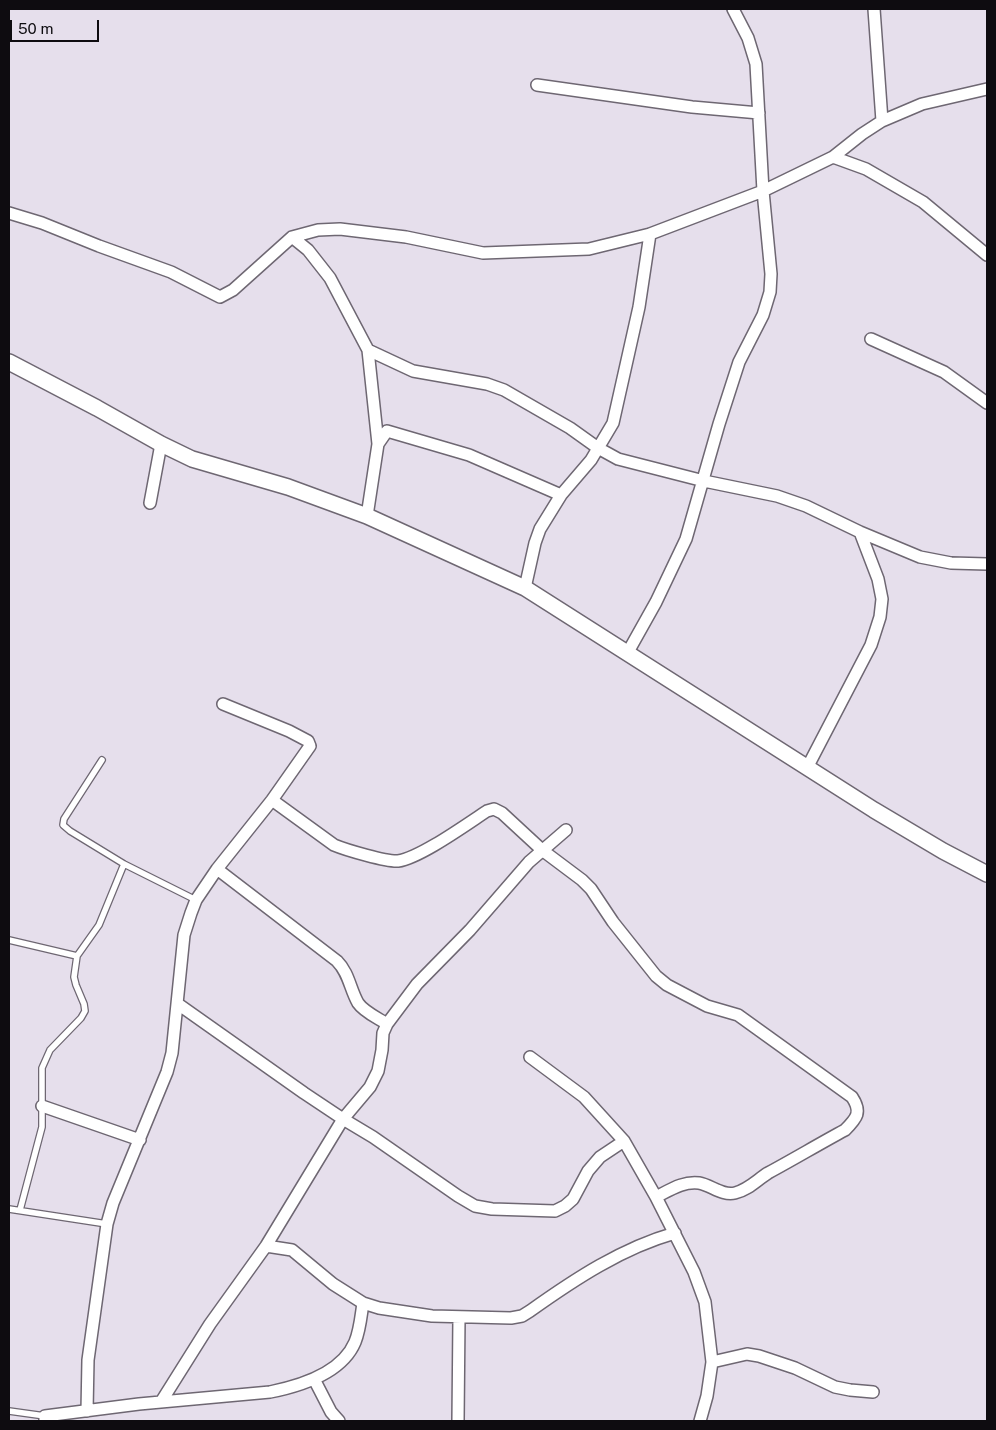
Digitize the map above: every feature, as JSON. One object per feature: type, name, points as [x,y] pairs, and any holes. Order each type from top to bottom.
[{"type":"street","points":[[628,652],[656,602],[686,539],[704,481],[718,424],[738,362],[762,315],[770,292],[771,274],[762,190],[756,64],[748,38],[733,9]]},
{"type":"street","points":[[874,9],[882,121]]},
{"type":"street","points":[[537,85],[692,108],[758,113]]},
{"type":"street","points":[[9,213],[42,223],[171,272],[220,298],[233,290],[292,236],[318,230],[340,229],[406,237],[483,253],[589,249],[650,234],[762,190],[833,157],[882,121],[922,104],[987,89]]},
{"type":"street","points":[[833,157],[866,169],[922,202],[987,255]]},
{"type":"street","points":[[526,588],[534,543],[540,529],[561,495],[591,460],[613,423],[638,307],[650,234]]},
{"type":"street","points":[[292,236],[308,250],[330,278],[368,350],[378,444],[367,516]]},
{"type":"street","points":[[871,339],[944,372],[987,404]]},
{"type":"street","points":[[368,350],[413,371],[487,384],[504,390],[570,428],[598,448],[618,459],[704,481],[784,498],[920,557],[951,563],[987,564]]},
{"type":"street","points":[[9,362],[192,459],[288,487],[367,516],[526,588],[920,837],[987,874]]},
{"type":"street","points":[[378,444],[387,431],[409,436],[469,455],[561,495]]},
{"type":"street","points":[[150,503],[161,444]]},
{"type":"street","points":[[808,766],[871,645],[880,617],[882,599],[878,580],[860,532]]},
{"type":"street","points":[[87,1411],[88,1360],[107,1224],[113,1203],[167,1072],[172,1053],[184,935],[196,900],[272,800],[310,746],[308,741],[289,731],[223,704]]},
{"type":"street","points":[[272,800],[334,845],[398,861],[422,852],[487,811],[494,809],[502,813],[542,850],[591,889],[613,922],[656,976],[667,985],[707,1006],[738,1015],[852,1097],[857,1105],[858,1114],[854,1122],[845,1130],[766,1175],[744,1190],[734,1194],[725,1193],[700,1183],[689,1182],[678,1185],[656,1196]]},
{"type":"street","points":[[161,1402],[210,1324],[266,1246],[343,1119],[370,1087],[378,1071],[382,1050],[382,1033],[387,1024],[417,984],[470,930],[529,862],[566,830]]},
{"type":"street","points":[[217,870],[337,961],[343,967],[357,1002],[362,1008],[387,1024]]},
{"type":"street","points":[[178,1004],[343,1119],[475,1206],[492,1209],[554,1212],[573,1199],[588,1171],[600,1157],[624,1141]]},
{"type":"street","points":[[530,1058],[584,1097],[624,1141],[656,1196],[694,1272],[706,1302],[712,1362],[700,1421]]},
{"type":"street","points":[[42,1106],[140,1140]]},
{"type":"street","points":[[266,1246],[292,1250],[334,1284],[363,1303],[379,1308],[432,1316],[511,1318],[522,1316],[611,1258],[651,1240],[675,1233]]},
{"type":"street","points":[[45,1419],[87,1411],[270,1392],[290,1388],[314,1379],[339,1363],[348,1353],[355,1342],[363,1303]]},
{"type":"street","points":[[458,1421],[459,1317]]},
{"type":"street","points":[[712,1362],[746,1354],[760,1356],[795,1368],[835,1387],[874,1392]]},
{"type":"street","points":[[314,1379],[331,1412],[339,1421]]},
{"type":"lane","points":[[102,760],[64,819],[63,825],[124,864],[196,900]]},
{"type":"lane","points":[[20,1210],[42,1127],[42,1068],[50,1050],[81,1018],[85,1011],[74,977],[76,956],[99,925],[124,864]]},
{"type":"lane","points":[[9,940],[76,956]]},
{"type":"lane","points":[[9,1208],[107,1224]]},
{"type":"lane","points":[[9,1411],[45,1419]]}]
